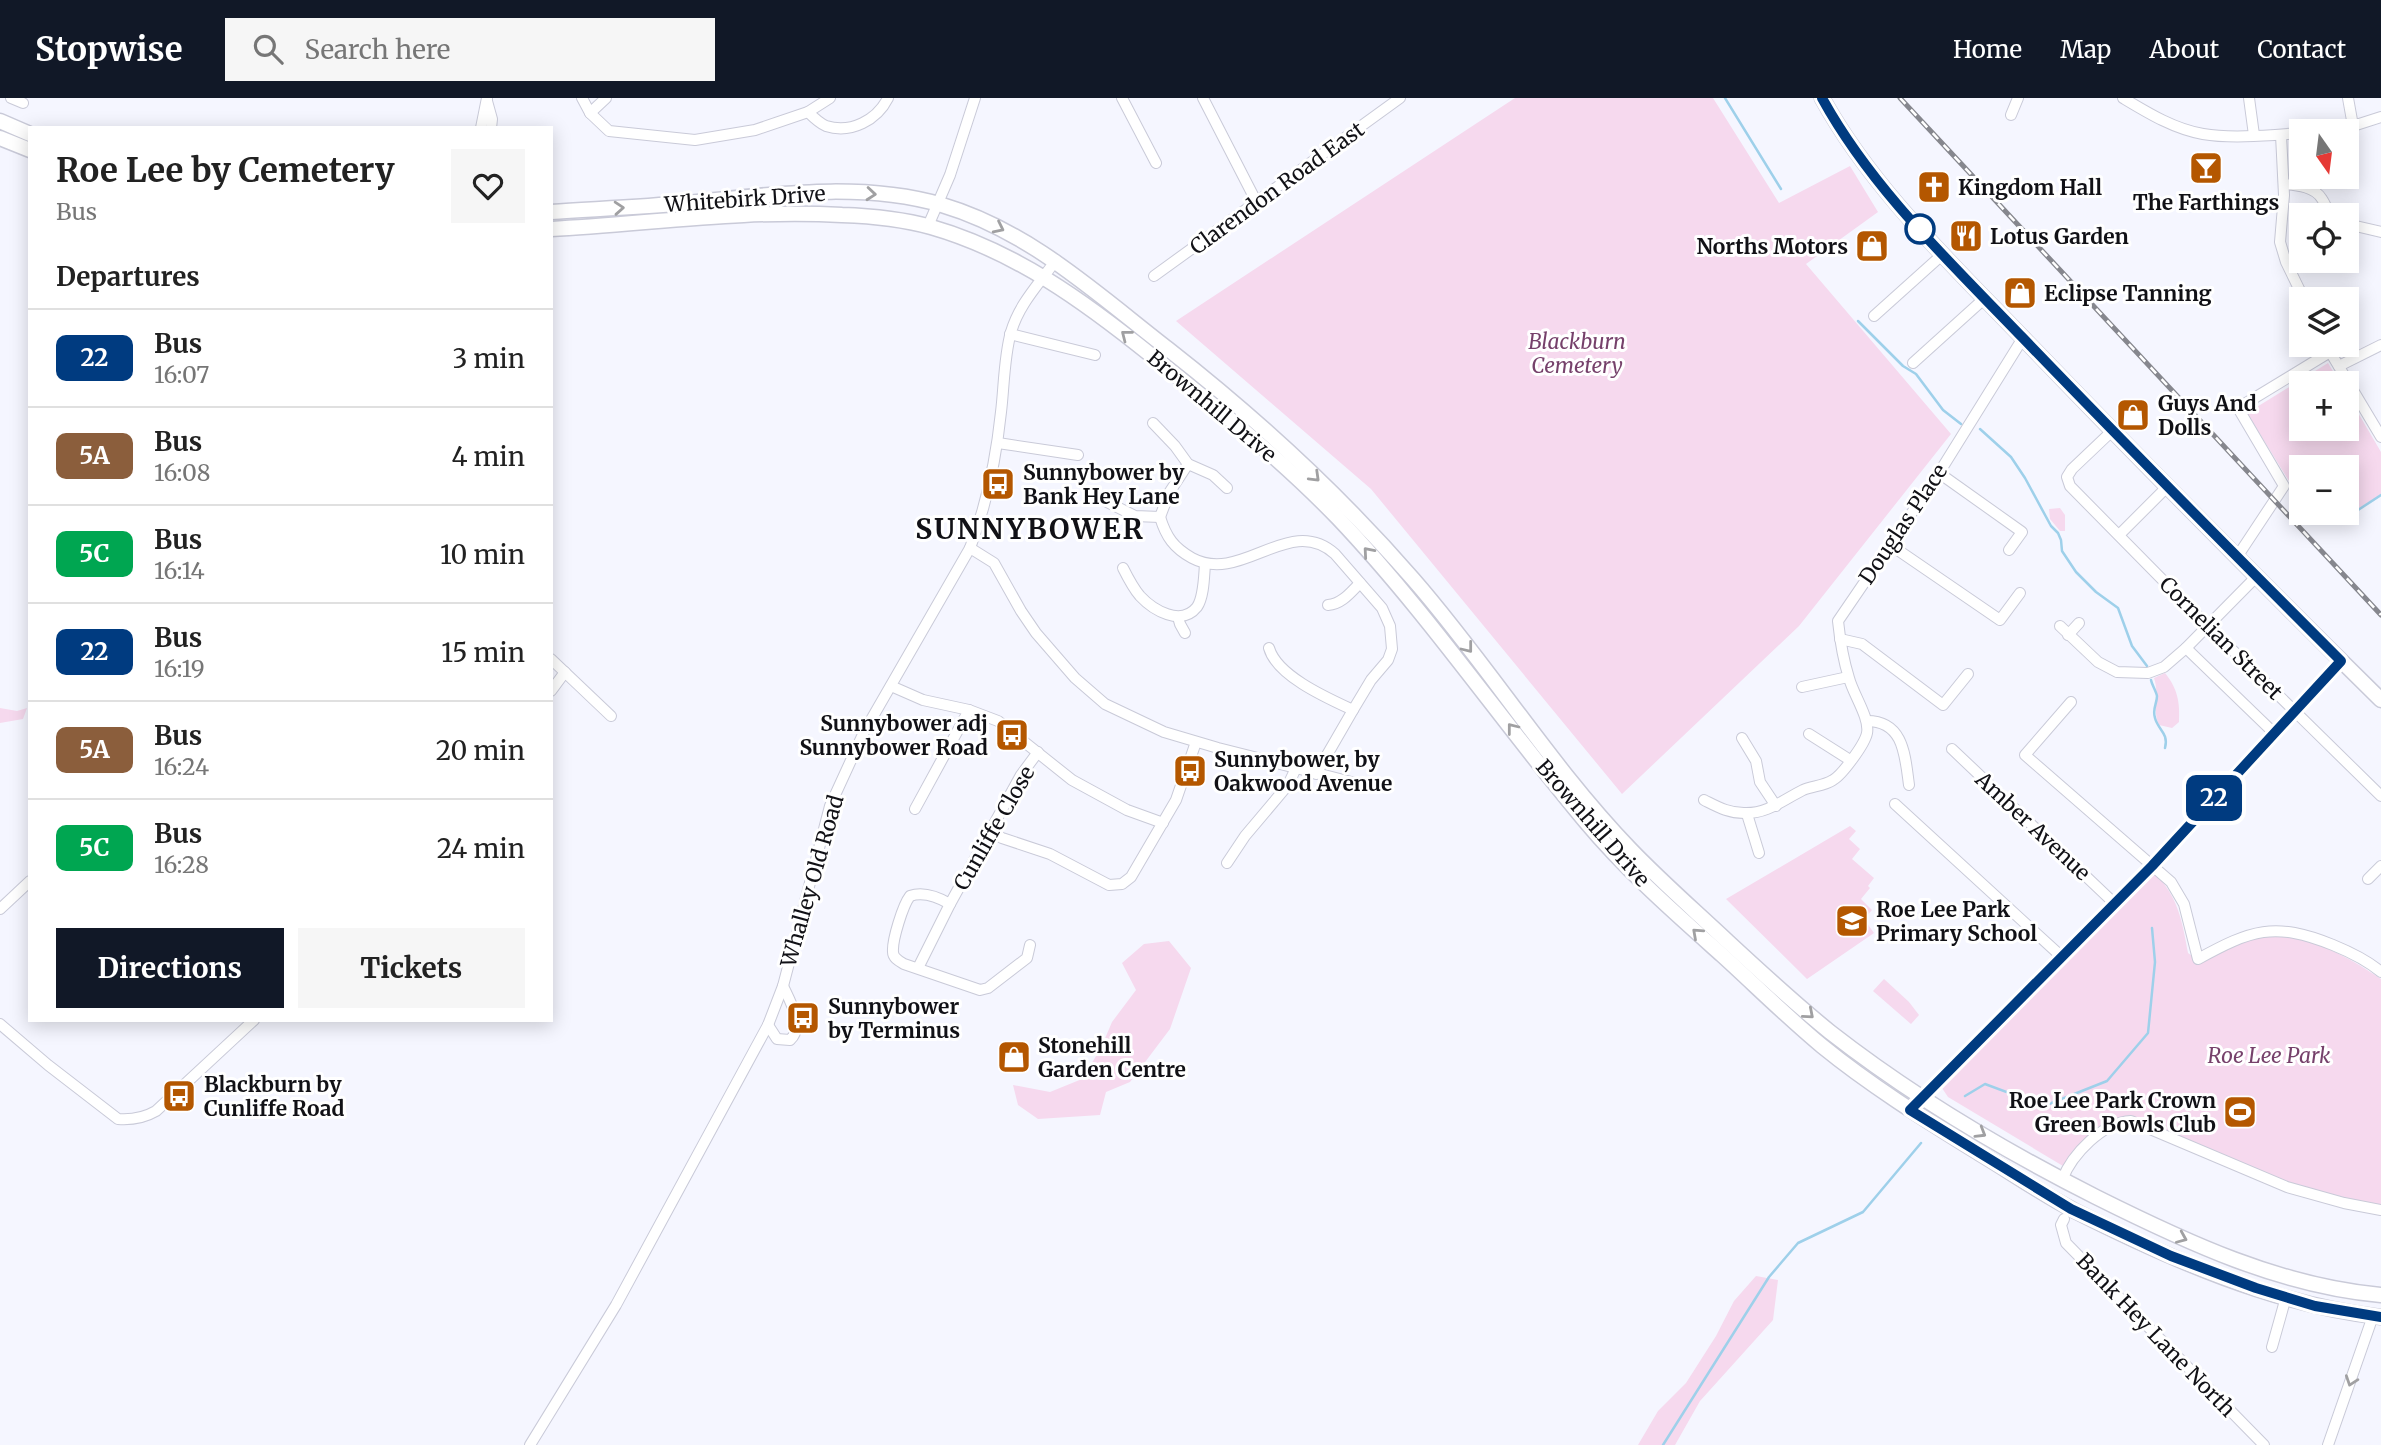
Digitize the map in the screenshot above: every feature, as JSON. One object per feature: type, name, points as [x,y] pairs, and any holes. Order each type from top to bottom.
[{"type":"highway","points":[[1822,98],[1842,134],[1891,196],[1943,254],[2112,431],[2381,700]]},
{"type":"highway","points":[[0,121],[28,133]]},
{"type":"highway","points":[[0,138],[28,149]]},
{"type":"highway","name":"Whitebirk Drive","points":[[553,212],[807,192],[887,195],[938,204]]},
{"type":"highway","name":"Brownhill Drive","points":[[938,204],[977,218],[1056,260],[1217,388],[1357,517],[1426,594],[1598,814],[1650,869],[1827,1030],[1922,1098],[2062,1180],[2148,1223],[2253,1268],[2323,1286],[2379,1291]]},
{"type":"highway","name":"Whitebirk Drive","points":[[553,229],[732,215],[810,213],[877,217],[928,226]]},
{"type":"highway","name":"Brownhill Drive","points":[[928,226],[986,246],[1097,312],[1233,420],[1325,506],[1365,549],[1452,651],[1611,850],[1823,1047],[1910,1110],[2071,1209],[2171,1256],[2286,1297],[2315,1306],[2377,1317]]},
{"type":"street","points":[[11,98],[23,103]]},
{"type":"street","points":[[582,98],[590,113],[610,131],[695,140],[755,130],[808,112],[830,98]]},
{"type":"street","points":[[590,113],[606,98]]},
{"type":"street","points":[[808,112],[823,125],[845,129],[871,120],[888,98]]},
{"type":"street","points":[[928,226],[950,175],[975,98]]},
{"type":"street","points":[[1122,98],[1156,163]]},
{"type":"street","points":[[1203,98],[1257,203]]},
{"type":"street","name":"Clarendon Road East","points":[[1154,276],[1400,98]]},
{"type":"street","points":[[2011,115],[2018,98]]},
{"type":"street","points":[[2123,98],[2177,126],[2204,134],[2289,134]]},
{"type":"street","points":[[2249,98],[2254,135]]},
{"type":"street","points":[[2348,98],[2352,119]]},
{"type":"street","points":[[481,126],[487,99]]},
{"type":"street","points":[[487,99],[491,126]]},
{"type":"street","points":[[2359,124],[2381,117]]},
{"type":"street","points":[[2281,135],[2284,184],[2280,242],[2298,287]]},
{"type":"street","points":[[2284,184],[2313,190],[2324,203]]},
{"type":"street","points":[[2359,227],[2381,232]]},
{"type":"street","points":[[1874,316],[1943,254]]},
{"type":"street","name":"Whalley Old Road","points":[[530,1445],[616,1305],[768,1025],[782,986],[818,845],[852,755],[970,548],[986,504],[998,443],[1010,334],[1020,309],[1056,260]]},
{"type":"street","points":[[1913,363],[1984,298]]},
{"type":"street","points":[[1010,334],[1095,355]]},
{"type":"street","name":"Douglas Place","points":[[1867,721],[1848,677],[1838,621],[1939,472],[2023,338]]},
{"type":"street","points":[[2339,366],[2381,345]]},
{"type":"street","points":[[2237,557],[2284,486],[2238,408],[2314,357]]},
{"type":"street","points":[[2334,357],[2381,437]]},
{"type":"street","points":[[1153,423],[1188,464],[1218,478],[1227,488]]},
{"type":"street","name":"Cornelian Street","points":[[2112,431],[2071,469],[2067,477],[2070,486],[2381,796]]},
{"type":"street","points":[[998,443],[1078,455]]},
{"type":"street","points":[[1188,464],[1169,493],[1160,517],[1166,536],[1177,548],[1205,564],[1215,565],[1239,562],[1289,541],[1301,540],[1328,547],[1382,608],[1390,626],[1392,649],[1388,660],[1371,680],[1316,774]]},
{"type":"street","points":[[1939,472],[2022,532],[2009,550]]},
{"type":"street","points":[[2119,535],[2167,487]]},
{"type":"street","points":[[1105,501],[1135,516],[1160,517]]},
{"type":"street","points":[[1889,544],[2000,620],[2020,593]]},
{"type":"street","points":[[970,548],[995,563],[1036,633],[1075,678],[1105,704],[1164,732],[1367,786]]},
{"type":"street","points":[[1122,567],[1132,586],[1146,602],[1162,612],[1178,617],[1191,612],[1199,602],[1205,564]]},
{"type":"street","points":[[2060,626],[2098,662],[2117,672],[2148,673],[2164,667],[2186,648],[2257,576]]},
{"type":"street","points":[[1328,606],[1343,606],[1360,583]]},
{"type":"street","points":[[1178,617],[1185,633]]},
{"type":"street","points":[[2068,635],[2078,622]]},
{"type":"street","points":[[1840,639],[1863,644],[1943,705],[1968,674]]},
{"type":"street","points":[[1269,648],[1272,658],[1300,682],[1353,709]]},
{"type":"street","points":[[2186,648],[2274,733]]},
{"type":"street","points":[[553,661],[611,716]]},
{"type":"street","points":[[1910,1110],[2152,866],[2341,661]]},
{"type":"street","points":[[553,688],[565,672]]},
{"type":"street","points":[[1802,687],[1848,677]]},
{"type":"street","points":[[891,686],[923,700],[969,710],[998,721],[1072,780],[1127,810],[1163,823]]},
{"type":"street","points":[[2071,702],[2025,755],[2171,882],[2184,904],[2197,959],[2249,934],[2288,932],[2308,935],[2337,947],[2363,959],[2381,972]]},
{"type":"street","points":[[915,809],[969,710]]},
{"type":"street","points":[[1704,800],[1726,812],[1747,814],[1776,806],[1804,790],[1832,781],[1864,741],[1867,721],[1881,721],[1895,732],[1902,744],[1909,785]]},
{"type":"street","points":[[1809,734],[1850,760]]},
{"type":"street","points":[[1742,738],[1756,761],[1760,782],[1776,806]]},
{"type":"street","points":[[991,832],[1051,854],[1114,886],[1122,884],[1131,877],[1177,800],[1196,742]]},
{"type":"street","name":"Amber Avenue","points":[[1952,749],[2114,902]]},
{"type":"street","name":"Cunliffe Close","points":[[918,968],[1021,775],[1038,752]]},
{"type":"street","points":[[1227,863],[1245,836],[1288,785],[1296,768]]},
{"type":"street","points":[[1895,804],[2062,957]]},
{"type":"street","points":[[1747,814],[1759,853]]},
{"type":"street","points":[[2368,879],[2381,866]]},
{"type":"street","points":[[0,909],[28,883]]},
{"type":"street","name":"Cunliffe Close","points":[[950,904],[940,898],[919,894],[910,896],[905,904],[893,954],[899,961],[974,989],[984,990],[1027,958],[1030,946]]},
{"type":"street","points":[[768,1025],[777,1039],[790,1040],[796,1034],[794,1012],[782,986]]},
{"type":"street","points":[[0,1024],[118,1119],[129,1119],[147,1116],[156,1111],[252,1022]]},
{"type":"street","points":[[2062,1180],[2074,1160],[2105,1127],[2131,1121],[2287,1187],[2381,1210]]},
{"type":"street","name":"Bank Hey Lane North","points":[[2064,1219],[2061,1226],[2066,1243],[2264,1445]]},
{"type":"street","points":[[2272,1347],[2286,1297]]},
{"type":"street","points":[[2328,1445],[2377,1317]]},
{"type":"green space","name":"Blackburn Cemetery","points":[[1515,98],[1713,98],[1779,203],[1850,166],[1878,212],[1806,264],[1951,434],[1799,626],[1622,794],[1371,489],[1176,321]]},
{"type":"green space","points":[[2328,363],[2333,371],[2315,371]]},
{"type":"green space","points":[[2289,387],[2289,441],[2359,441],[2359,414],[2381,452],[2381,494],[2359,508],[2359,455],[2289,455],[2289,481],[2247,413]]},
{"type":"green space","points":[[2060,508],[2065,515],[2065,531],[2060,531],[2050,519],[2049,509]]},
{"type":"green space","points":[[2165,673],[2173,685],[2178,702],[2179,722],[2172,728],[2159,725],[2156,714],[2154,678]]},
{"type":"green space","points":[[0,708],[17,711],[27,708],[23,719],[0,723]]},
{"type":"green space","points":[[1850,826],[1856,831],[1849,839],[1860,849],[1852,859],[1874,878],[1861,899],[1872,910],[1864,919],[1874,933],[1807,979],[1726,899]]},
{"type":"green space","name":"Roe Lee Park","points":[[2153,871],[2173,899],[2181,919],[2188,953],[2202,963],[2228,945],[2247,938],[2268,935],[2308,941],[2347,958],[2381,979],[2381,1206],[2305,1188],[2269,1176],[2186,1141],[2142,1117],[2124,1117],[2097,1127],[2063,1166],[1948,1097],[1942,1088],[1945,1082]]},
{"type":"green space","points":[[1169,941],[1191,968],[1170,1029],[1130,1082],[1106,1092],[1100,1115],[1038,1119],[1018,1105],[1013,1085],[1050,1092],[1082,1079],[1101,1048],[1112,1022],[1136,990],[1122,963],[1144,944]]},
{"type":"green space","points":[[1884,979],[1919,1015],[1911,1024],[1873,991]]},
{"type":"green space","points":[[1756,1276],[1778,1280],[1773,1320],[1700,1401],[1675,1445],[1638,1445],[1658,1411],[1686,1383],[1716,1336],[1734,1301]]},
{"type":"waterway","points":[[1725,98],[1781,189]]},
{"type":"waterway","points":[[1858,321],[1903,366],[1916,374],[1943,410],[1961,424]]},
{"type":"waterway","points":[[1980,429],[2011,457],[2051,526],[2058,533],[2062,551],[2076,572],[2096,592],[2118,608],[2132,646],[2147,666]]},
{"type":"waterway","points":[[2359,509],[2381,495]]},
{"type":"waterway","points":[[2151,680],[2157,696],[2154,715],[2164,735],[2165,748]]},
{"type":"waterway","points":[[1965,1096],[1985,1084],[2044,1106],[2107,1081],[2148,1033],[2155,962],[2152,928]]},
{"type":"waterway","points":[[1663,1445],[1769,1277],[1798,1243],[1863,1212],[1921,1143]]},
{"type":"railway","points":[[1900,98],[2381,615]]},
{"type":"bus line","name":"22","points":[[1822,98],[1842,134],[1891,196],[1943,254],[2112,431],[2341,661],[2152,866],[1910,1110],[2071,1209],[2171,1256],[2256,1288],[2315,1306],[2381,1317]]},
{"type":"place","name":"The Farthings","points":[[2206,168]]},
{"type":"place","name":"Kingdom Hall","points":[[1934,187]]},
{"type":"place","name":"Lotus Garden","points":[[1966,236]]},
{"type":"place","name":"Norths Motors","points":[[1872,246]]},
{"type":"place","name":"Eclipse Tanning","points":[[2020,293]]},
{"type":"place","name":"Guys And Dolls","points":[[2133,415]]},
{"type":"place","name":"Sunnybower by Bank Hey Lane","points":[[998,484]]},
{"type":"place","name":"Sunnybower adj Sunnybower Road","points":[[1012,735]]},
{"type":"place","name":"Sunnybower, by Oakwood Avenue","points":[[1190,771]]},
{"type":"place","name":"Roe Lee Park Primary School","points":[[1852,921]]},
{"type":"place","name":"Sunnybower by Terminus","points":[[803,1018]]},
{"type":"place","name":"Stonehill Garden Centre","points":[[1014,1057]]},
{"type":"place","name":"Blackburn by Cunliffe Road","points":[[179,1096]]},
{"type":"place","name":"Roe Lee Park Crown Green Bowls Club","points":[[2240,1112]]},
{"type":"district","name":"SUNNYBOWER","points":[[1030,529]]}]
